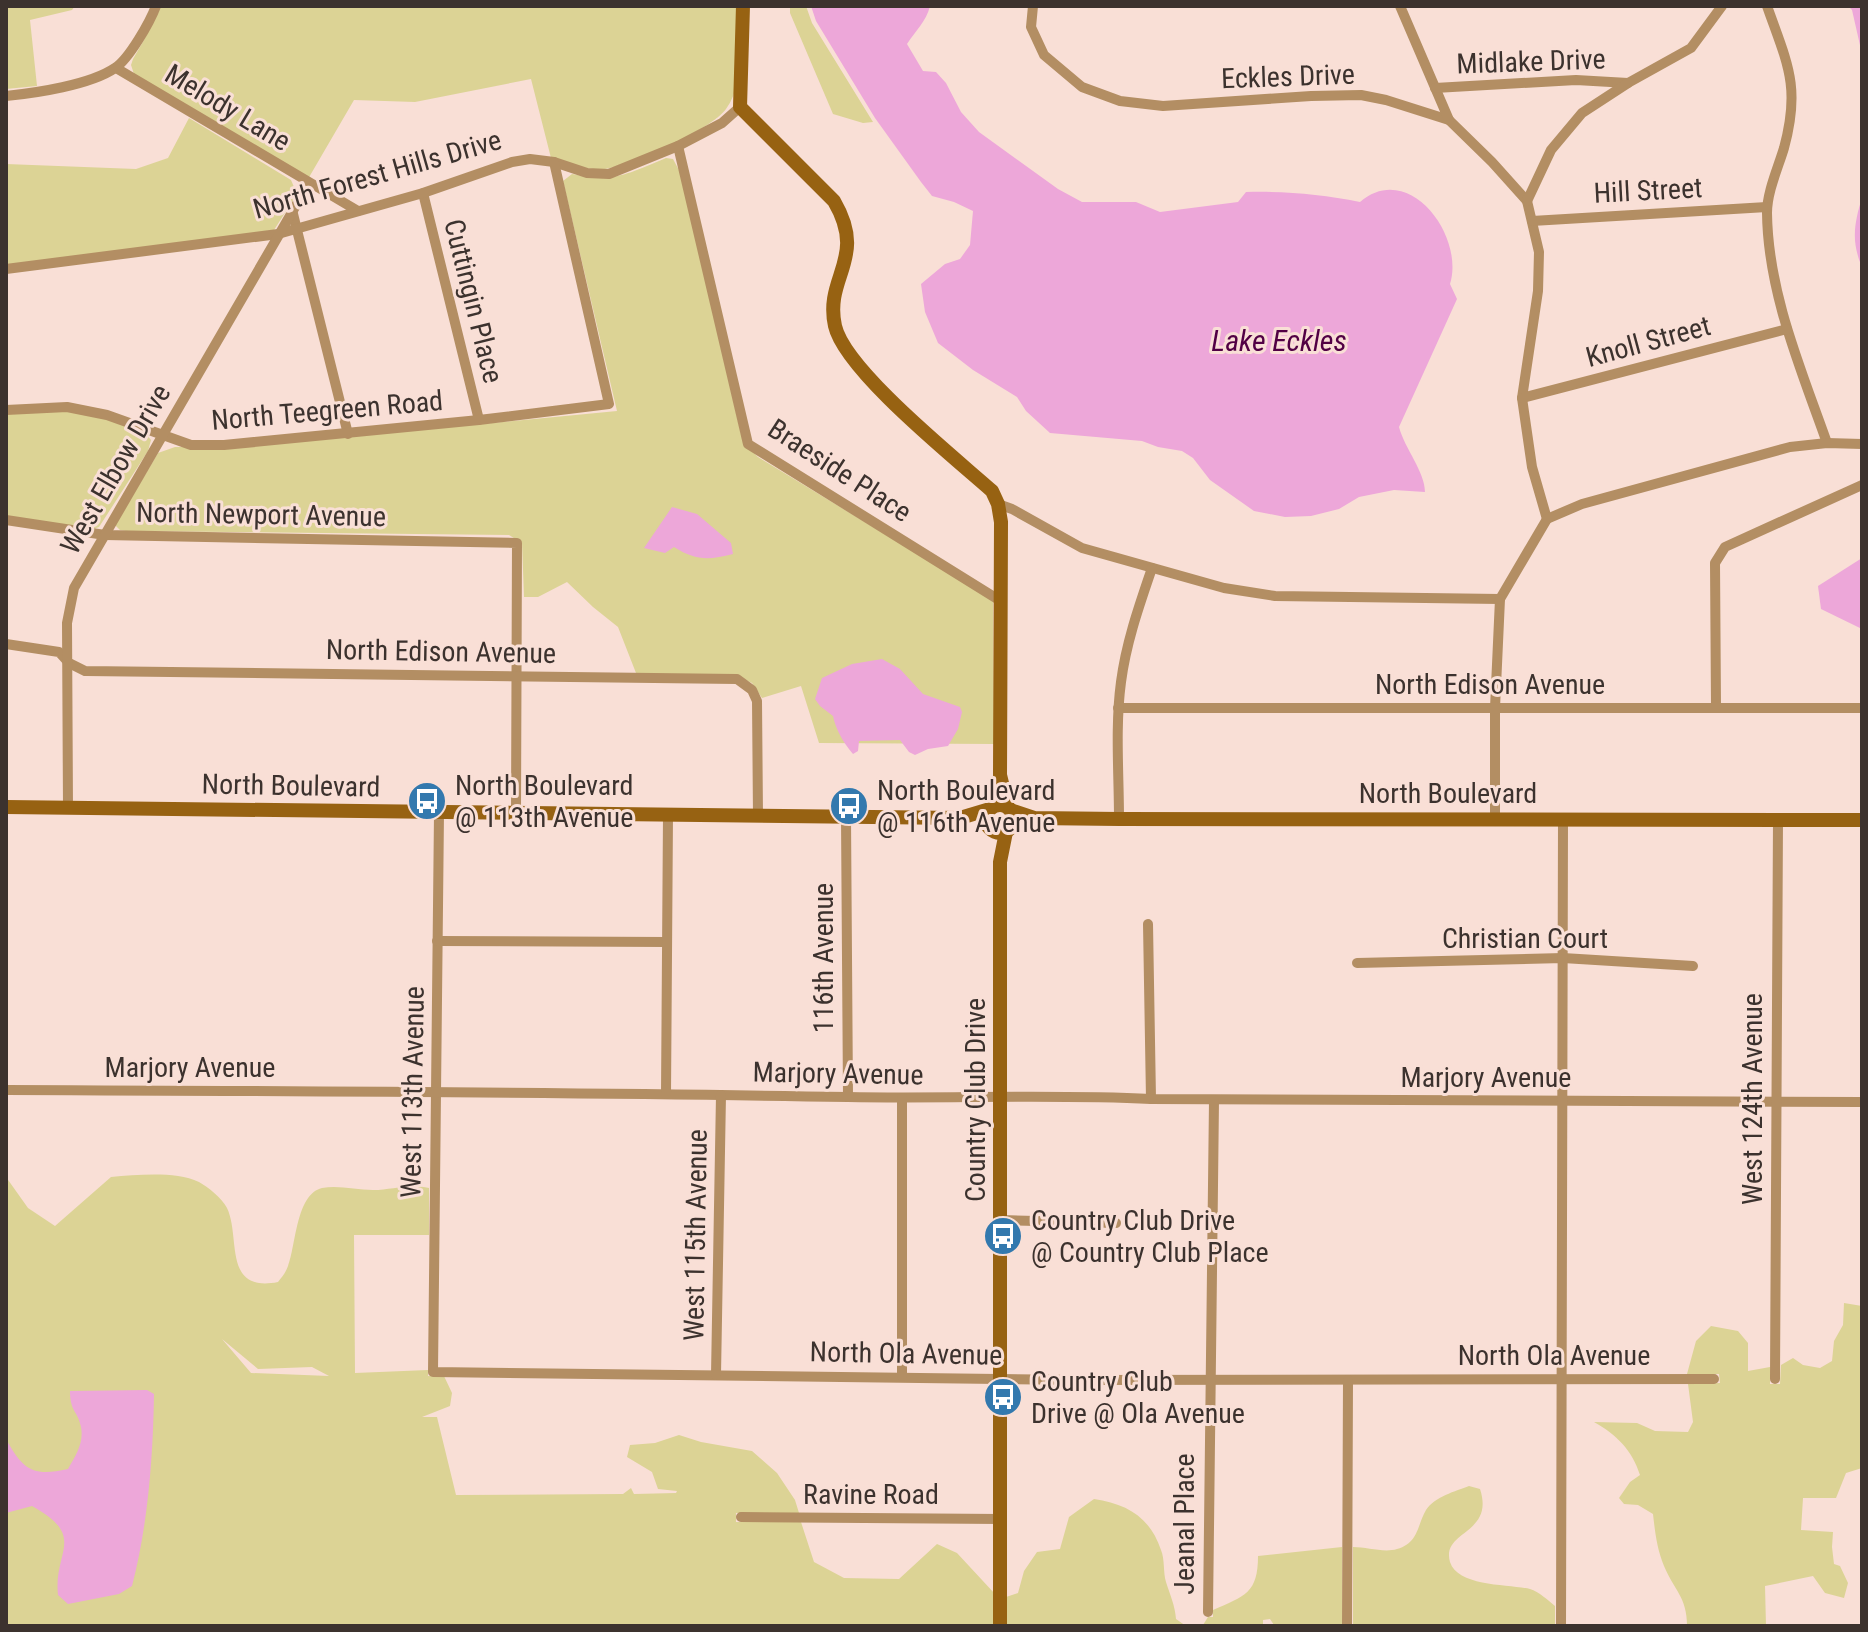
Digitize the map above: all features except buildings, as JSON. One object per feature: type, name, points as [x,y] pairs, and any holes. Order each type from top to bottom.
[{"type":"street","points":[[6,96],[80,82],[116,68],[149,25],[156,6]]},
{"type":"street","points":[[743,6],[740,107],[834,201],[845,219],[848,256],[835,300],[835,325],[841,342],[889,398],[992,491],[998,504],[1001,522],[1000,775],[1014,818],[999,829],[986,817],[1000,775]]},
{"type":"street","name":"Eckles Drive","points":[[1033,6],[1031,27],[1044,55],[1082,87],[1120,101],[1163,106],[1361,95],[1449,120],[1492,162],[1527,201],[1539,252],[1538,291],[1522,398],[1532,467],[1547,519]]},
{"type":"street","name":"Midlake Drive","points":[[1400,6],[1449,120]]},
{"type":"street","name":"Midlake Drive","points":[[1527,201],[1551,150],[1582,113],[1691,48],[1722,6]]},
{"type":"street","points":[[1767,6],[1786,61],[1793,103],[1767,207],[1768,240],[1787,329],[1827,443]]},
{"type":"street","name":"Melody Lane","points":[[116,68],[358,211]]},
{"type":"street","name":"Midlake Drive","points":[[1435,88],[1576,80],[1628,83]]},
{"type":"street","name":"North Forest Hills Drive","points":[[6,269],[278,234],[530,159],[554,162],[587,173],[609,174],[678,146],[722,123],[740,107]]},
{"type":"street","name":"Braeside Place","points":[[678,146],[748,444],[999,600]]},
{"type":"street","name":"North Teegreen Road","points":[[6,410],[67,407],[107,415],[191,445],[224,445],[609,404],[554,162]]},
{"type":"street","name":"West Elbow Drive","points":[[68,808],[67,623],[74,588],[309,183]]},
{"type":"street","name":"Cuttingin Place","points":[[423,193],[479,420]]},
{"type":"street","name":"Hill Street","points":[[1532,221],[1767,207]]},
{"type":"street","points":[[292,210],[348,434]]},
{"type":"street","name":"Knoll Street","points":[[1522,398],[1787,329]]},
{"type":"street","points":[[1495,819],[1495,708],[1500,599],[1547,519],[1582,504],[1790,447],[1827,443],[1862,444]]},
{"type":"street","points":[[1716,707],[1715,563],[1725,547],[1862,485]]},
{"type":"street","points":[[998,504],[1082,548],[1224,588],[1275,596],[1500,599]]},
{"type":"street","name":"North Newport Avenue","points":[[6,520],[105,535],[517,543],[518,676]]},
{"type":"street","points":[[1119,819],[1118,708],[1129,639],[1152,568]]},
{"type":"street","name":"North Edison Avenue","points":[[6,644],[59,652],[69,663],[85,671],[737,679],[752,690],[757,701],[758,816]]},
{"type":"street","points":[[516,813],[518,676]]},
{"type":"street","name":"North Edison Avenue","points":[[1118,708],[1862,708]]},
{"type":"street","points":[[991,808],[1001,805],[1009,809]]},
{"type":"street","name":"North Boulevard","points":[[6,807],[960,818],[999,829],[1034,818],[1862,820]]},
{"type":"street","name":"North Boulevard","points":[[960,818],[991,808]]},
{"type":"street","name":"North Boulevard","points":[[1009,809],[1034,818]]},
{"type":"street","name":"West 113th Avenue","points":[[433,1372],[439,813]]},
{"type":"street","points":[[666,1094],[668,815]]},
{"type":"street","name":"116th Avenue","points":[[846,817],[848,1097]]},
{"type":"street","points":[[1561,1626],[1563,820]]},
{"type":"street","name":"West 124th Avenue","points":[[1775,1379],[1778,820]]},
{"type":"street","name":"Country Club Drive","points":[[999,829],[1000,1626]]},
{"type":"street","points":[[1148,924],[1151,1099]]},
{"type":"street","points":[[437,941],[667,942]]},
{"type":"street","name":"Christian Court","points":[[1357,963],[1563,958],[1693,966]]},
{"type":"street","name":"Marjory Avenue","points":[[6,1090],[1862,1102]]},
{"type":"street","name":"West 115th Avenue","points":[[716,1375],[721,1095]]},
{"type":"street","points":[[902,1098],[902,1376]]},
{"type":"street","name":"Jeanal Place","points":[[1208,1612],[1214,1100]]},
{"type":"street","points":[[1001,1220],[1116,1223]]},
{"type":"street","name":"North Ola Avenue","points":[[433,1372],[1348,1380],[1714,1379]]},
{"type":"street","points":[[1347,1626],[1348,1380]]},
{"type":"street","name":"Ravine Road","points":[[741,1517],[1001,1519]]},
{"type":"shaded area","points":[[6,6],[75,6],[72,10],[30,20],[37,86],[6,89]]},
{"type":"shaded area","points":[[159,6],[739,6],[739,73],[732,98],[718,117],[669,146],[605,169],[585,168],[551,158],[531,79],[415,102],[354,100],[308,179],[134,74],[133,59]]},
{"type":"shaded area","points":[[790,6],[806,6],[812,23],[873,122],[863,123],[833,114],[790,13]]},
{"type":"shaded area","points":[[189,118],[291,180],[297,194],[274,230],[6,266],[6,164],[136,169],[168,158]]},
{"type":"shaded area","points":[[666,158],[673,159],[680,172],[741,434],[748,447],[758,457],[993,600],[994,744],[819,743],[801,686],[762,698],[752,683],[741,678],[636,673],[618,627],[567,582],[538,597],[524,597],[522,543],[509,535],[126,531],[115,525],[158,453],[175,447],[242,447],[617,411],[563,181],[572,174],[599,178],[620,175]]},
{"type":"shaded area","points":[[62,411],[123,424],[144,433],[151,440],[148,451],[99,527],[91,530],[6,517],[6,413]]},
{"type":"shaded area","points":[[168,1175],[199,1182],[225,1204],[241,1271],[248,1279],[260,1283],[278,1282],[285,1272],[302,1210],[313,1192],[328,1187],[373,1190],[408,1186],[429,1188],[429,1235],[354,1235],[355,1373],[428,1370],[428,1376],[444,1376],[452,1393],[450,1406],[422,1417],[437,1417],[456,1495],[623,1494],[631,1488],[634,1494],[676,1493],[658,1489],[652,1472],[627,1457],[630,1445],[655,1443],[679,1435],[752,1451],[777,1473],[795,1500],[799,1513],[736,1513],[736,1522],[801,1522],[814,1562],[844,1578],[899,1579],[937,1544],[957,1553],[995,1594],[995,1626],[6,1626],[6,1177],[28,1208],[55,1226],[111,1177]],"holes":[[[222,1339],[258,1369],[312,1367],[329,1376],[251,1373]]]},
{"type":"shaded area","points":[[1844,1303],[1862,1306],[1862,1468],[1846,1473],[1836,1498],[1803,1498],[1801,1530],[1833,1532],[1834,1564],[1840,1566],[1848,1583],[1844,1598],[1825,1593],[1813,1576],[1765,1586],[1766,1626],[1687,1626],[1682,1601],[1660,1553],[1653,1514],[1638,1505],[1624,1504],[1619,1498],[1630,1482],[1640,1475],[1637,1466],[1623,1444],[1594,1422],[1637,1423],[1655,1431],[1688,1432],[1693,1422],[1688,1384],[1720,1383],[1719,1374],[1687,1374],[1696,1341],[1711,1326],[1738,1331],[1748,1343],[1748,1371],[1770,1367],[1770,1384],[1780,1384],[1781,1365],[1793,1358],[1803,1365],[1820,1368],[1832,1361],[1834,1341],[1843,1325]]},
{"type":"shaded area","points":[[1469,1486],[1480,1489],[1483,1504],[1475,1524],[1453,1544],[1449,1552],[1450,1562],[1455,1570],[1473,1580],[1537,1592],[1555,1606],[1555,1626],[1353,1626],[1353,1547],[1387,1550],[1404,1546],[1413,1538],[1426,1510],[1434,1501]]},
{"type":"shaded area","points":[[1094,1499],[1127,1509],[1151,1529],[1162,1554],[1176,1619],[1186,1626],[1006,1626],[1006,1597],[1018,1593],[1024,1571],[1037,1552],[1060,1549],[1069,1517]]},
{"type":"shaded area","points":[[1342,1547],[1342,1626],[1280,1626],[1274,1625],[1270,1619],[1263,1620],[1263,1626],[1199,1626],[1208,1617],[1213,1617],[1213,1610],[1248,1592],[1255,1578],[1258,1556]]},
{"type":"water","name":"Lake Eckles","points":[[811,6],[930,6],[907,44],[923,71],[936,72],[946,83],[961,112],[979,132],[1058,189],[1082,202],[1136,202],[1160,212],[1238,202],[1246,192],[1303,194],[1360,202],[1379,191],[1397,190],[1414,197],[1429,209],[1441,226],[1449,245],[1452,265],[1450,284],[1457,299],[1399,427],[1422,476],[1425,492],[1394,490],[1359,497],[1339,509],[1311,516],[1285,517],[1254,511],[1210,480],[1193,458],[1182,451],[1142,441],[1050,433],[1026,411],[1017,397],[973,370],[938,343],[925,312],[921,284],[945,264],[960,259],[970,245],[973,211],[932,196],[875,118],[816,21]]},
{"type":"water","points":[[1848,6],[1862,6],[1862,54],[1852,10]]},
{"type":"water","points":[[1862,198],[1862,267],[1855,232]]},
{"type":"water","points":[[672,507],[697,514],[731,543],[733,554],[703,558],[674,547],[665,553],[644,548]]},
{"type":"water","points":[[1862,558],[1862,629],[1821,609],[1818,586]]},
{"type":"water","points":[[882,659],[900,669],[923,694],[960,707],[962,712],[958,729],[948,746],[915,755],[900,740],[859,741],[858,751],[853,754],[849,749],[833,716],[815,699],[822,678],[852,664]]},
{"type":"water","points":[[147,1390],[154,1394],[151,1467],[146,1515],[132,1586],[119,1594],[68,1604],[58,1595],[64,1546],[64,1536],[59,1527],[32,1506],[6,1513],[6,1439],[18,1458],[30,1469],[46,1472],[68,1469],[79,1449],[82,1433],[70,1391]]},
{"type":"place","name":"North Boulevard @ 113th Avenue","points":[[427,801]]},
{"type":"place","name":"North Boulevard @ 116th Avenue","points":[[849,806]]},
{"type":"place","name":"Country Club Drive @ Country Club Place","points":[[1003,1236]]},
{"type":"place","name":"Country Club Drive @ Ola Avenue","points":[[1003,1397]]}]
